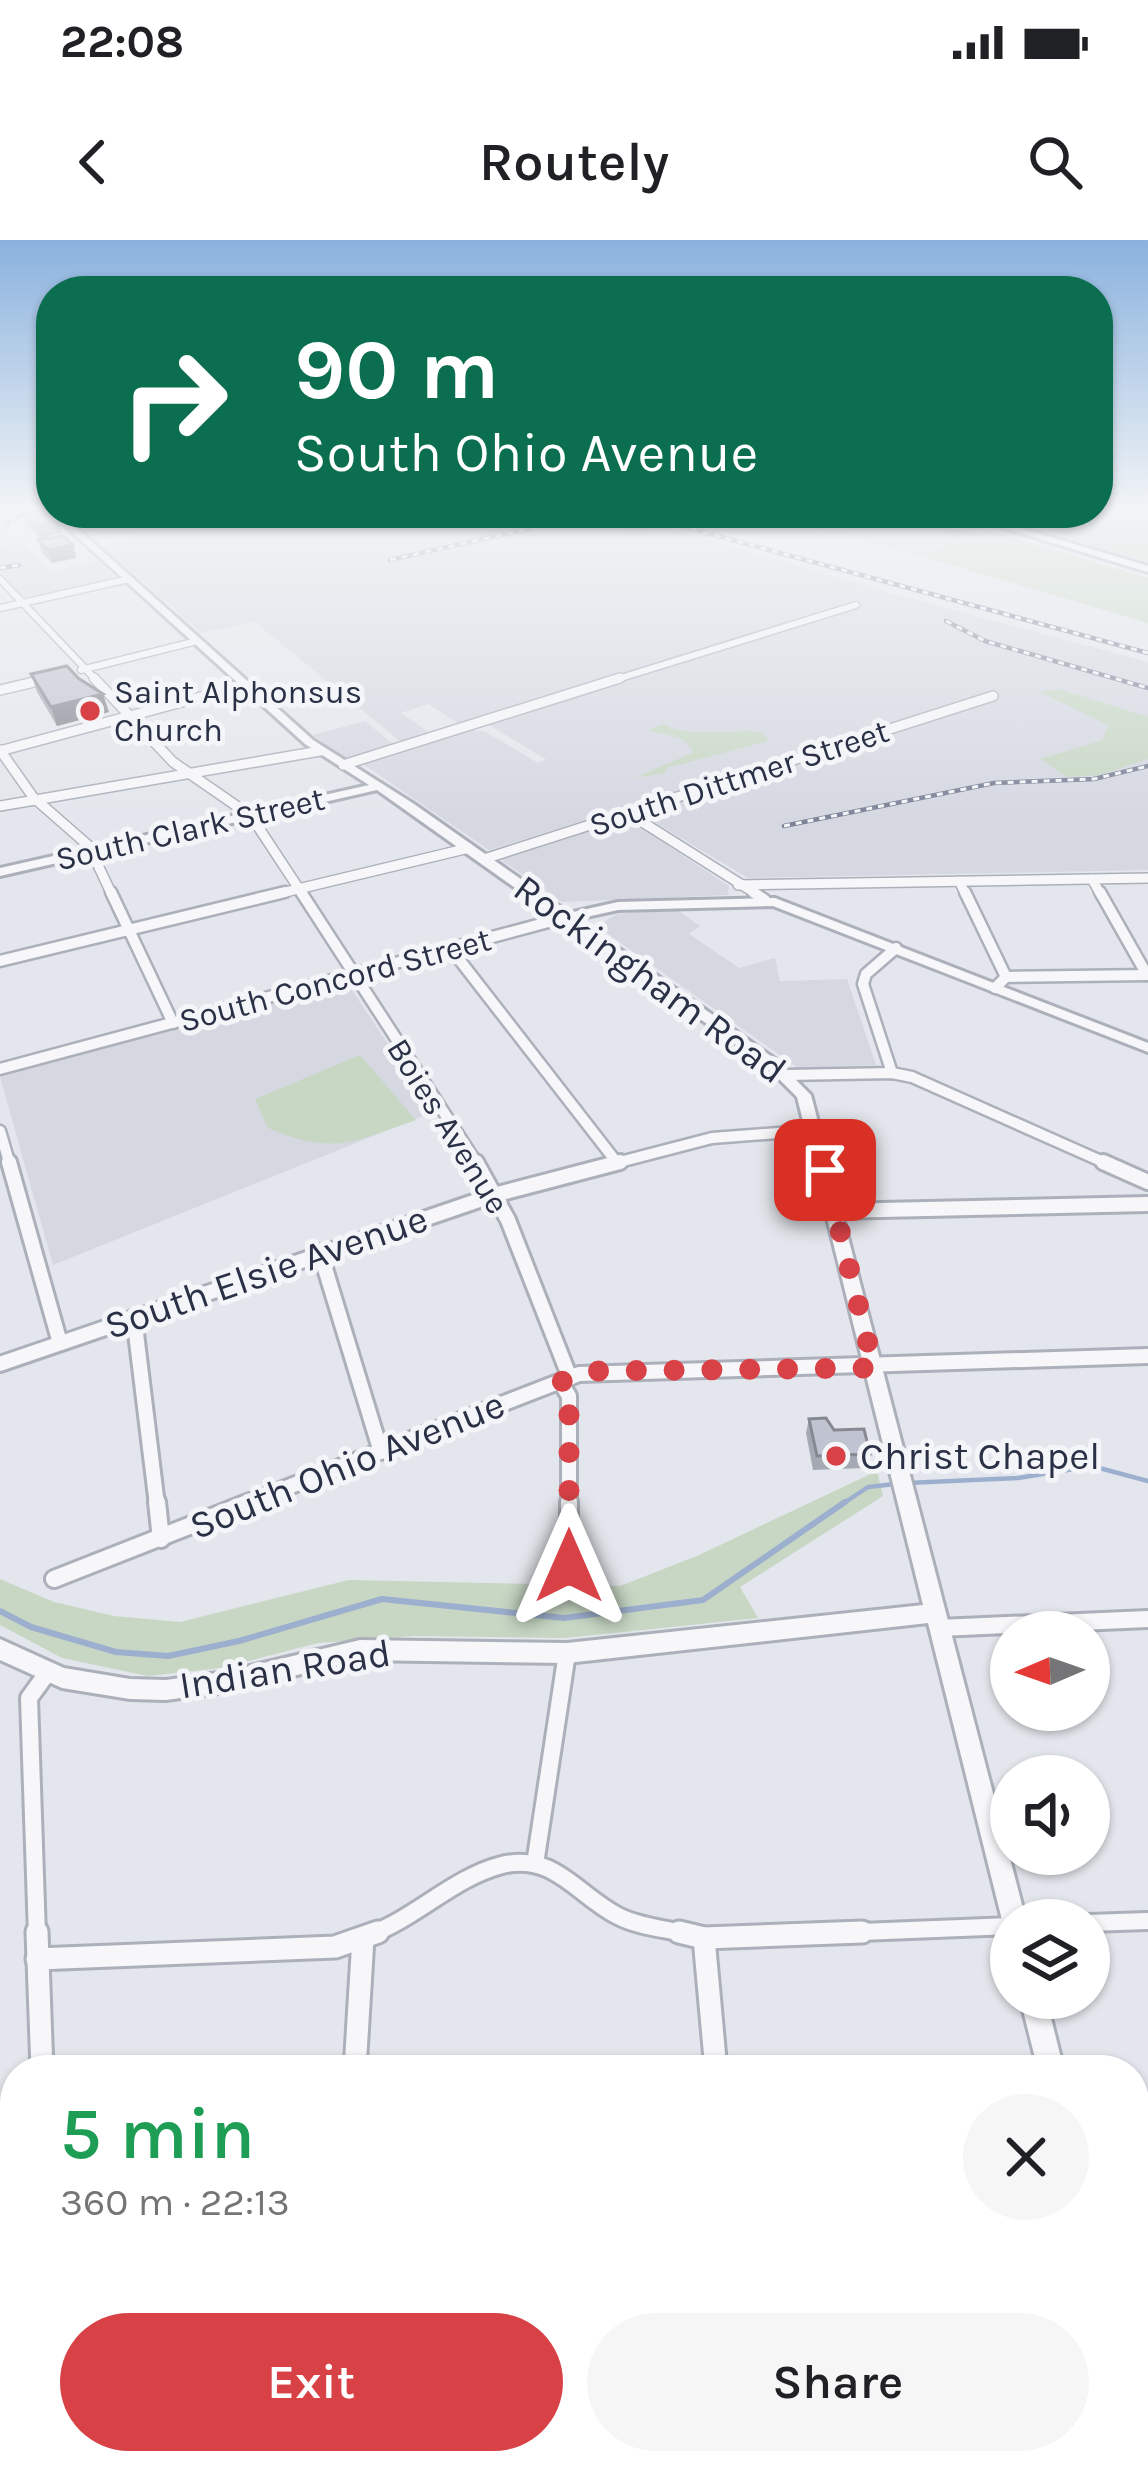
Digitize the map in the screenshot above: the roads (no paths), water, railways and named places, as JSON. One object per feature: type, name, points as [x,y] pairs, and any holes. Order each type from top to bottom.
[{"type":"street","name":"Boies Avenue","points":[[33,614],[185,772],[251,816],[494,1195],[569,1396],[569,1566]]},
{"type":"street","name":"Rockingham Road","points":[[168,614],[320,751],[380,786],[567,916],[787,1075],[804,1095],[1006,1899]]},
{"type":"street","points":[[344,765],[826,614]]},
{"type":"street","points":[[0,690],[197,641]]},
{"type":"street","points":[[173,1023],[92,852],[38,800],[0,751],[245,685]]},
{"type":"street","name":"South Dittmer Street","points":[[484,859],[993,696]]},
{"type":"street","points":[[0,806],[320,751]]},
{"type":"street","name":"South Clark Street","points":[[0,872],[380,786]]},
{"type":"street","points":[[628,813],[765,900]]},
{"type":"street","points":[[0,961],[469,848]]},
{"type":"street","points":[[738,885],[1148,878]]},
{"type":"street","points":[[959,881],[1000,982],[1148,975],[1092,879]]},
{"type":"street","name":"South Concord Street","points":[[0,1069],[567,916],[618,906],[765,900],[1000,982],[1148,1048]]},
{"type":"street","points":[[892,1073],[863,984],[866,974],[896,948]]},
{"type":"street","points":[[451,949],[618,1164]]},
{"type":"street","points":[[787,1075],[892,1073],[912,1077],[1148,1182]]},
{"type":"street","name":"South Elsie Avenue","points":[[0,1364],[494,1195],[712,1138],[815,1130]]},
{"type":"street","points":[[0,1131],[60,1343]]},
{"type":"street","points":[[835,1211],[1148,1204]]},
{"type":"street","points":[[320,1252],[381,1452]]},
{"type":"street","points":[[134,1317],[161,1539]]},
{"type":"street","name":"South Ohio Avenue","points":[[54,1579],[596,1371],[874,1368],[1148,1356]]},
{"type":"street","points":[[937,1621],[1148,1618]]},
{"type":"street","name":"Indian Road","points":[[0,1649],[48,1672],[91,1684],[166,1690],[225,1682],[360,1651],[567,1653],[937,1621]]},
{"type":"street","points":[[535,1864],[567,1653]]},
{"type":"street","points":[[41,2055],[28,1698],[48,1672]]},
{"type":"street","points":[[37,1959],[305,1951],[397,1925],[475,1876],[505,1864],[535,1864],[560,1872],[619,1917],[704,1938],[990,1924]]},
{"type":"street","points":[[1110,1922],[1148,1921]]},
{"type":"street","points":[[356,2055],[364,1938]]},
{"type":"street","points":[[704,1938],[715,2055]]},
{"type":"street","points":[[1038,2019],[1047,2055]]},
{"type":"waterway","points":[[907,1483],[1018,1478],[1092,1466],[1148,1481]]},
{"type":"waterway","points":[[841,1505],[868,1487],[895,1484]]},
{"type":"waterway","points":[[0,1611],[31,1627],[116,1652],[168,1656],[239,1641],[382,1599],[564,1618],[703,1600],[845,1502]]},
{"type":"railway","points":[[1006,614],[1148,653]]},
{"type":"railway","points":[[946,621],[985,641],[1148,688]]},
{"type":"railway","points":[[784,826],[994,783],[1094,779],[1148,766]]},
{"type":"place","name":"Saint Alphonsus Church","points":[[90,711]]},
{"type":"place","name":"Christ Chapel","points":[[836,1456]]}]
